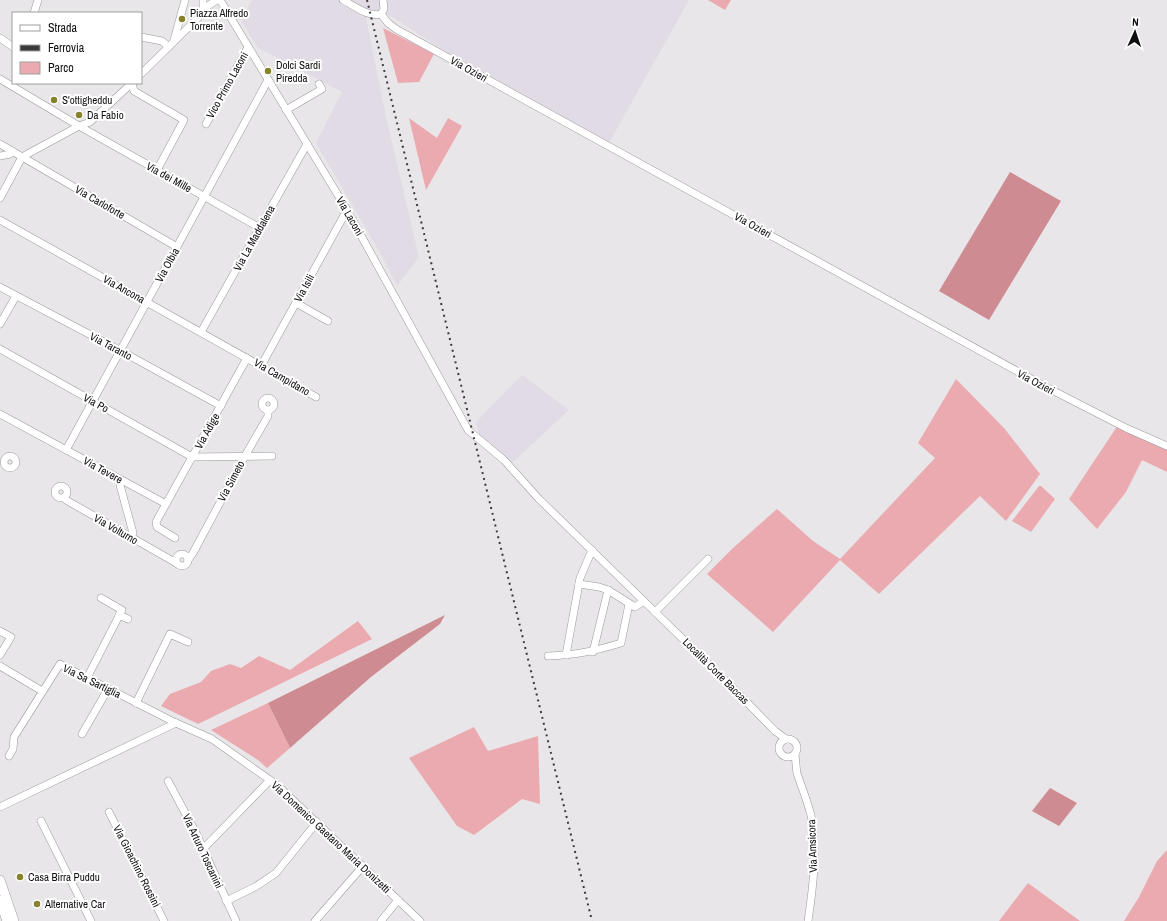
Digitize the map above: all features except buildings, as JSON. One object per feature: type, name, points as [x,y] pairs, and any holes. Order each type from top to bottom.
[{"type":"main road","points":[[0,880],[14,921]]},
{"type":"main road","points":[[0,900],[7,921]]},
{"type":"street","points":[[34,12],[38,0]]},
{"type":"street","points":[[171,45],[185,0]]},
{"type":"street","points":[[142,73],[199,17],[203,9],[203,0]]},
{"type":"street","points":[[203,9],[217,0]]},
{"type":"street","name":"Via Laconi","points":[[220,0],[347,210],[468,430],[474,435]]},
{"type":"street","points":[[343,0],[377,15],[381,14],[384,9],[383,0]]},
{"type":"street","name":"Via Ozieri","points":[[381,14],[388,23],[396,29],[1037,382],[1126,428],[1167,446]]},
{"type":"street","points":[[142,37],[162,41],[171,45]]},
{"type":"street","points":[[0,38],[12,46]]},
{"type":"street","name":"Vico Primo Laconi","points":[[206,124],[248,47]]},
{"type":"street","name":"Via dei Mille","points":[[0,79],[79,126],[260,228]]},
{"type":"street","name":"Via Olbia","points":[[66,450],[268,80]]},
{"type":"street","points":[[0,198],[22,157],[79,126],[90,122],[131,84]]},
{"type":"street","points":[[132,84],[134,91],[184,120],[158,170]]},
{"type":"street","points":[[286,110],[322,89],[319,84]]},
{"type":"street","name":"Via Carloforte","points":[[0,144],[177,247]]},
{"type":"street","name":"Via La Maddalena","points":[[201,332],[307,144]]},
{"type":"street","points":[[0,156],[10,154],[12,151]]},
{"type":"street","name":"Via Isili","points":[[261,366],[347,210]]},
{"type":"street","name":"Via Ancona","points":[[0,220],[247,358]]},
{"type":"street","name":"Via Taranto","points":[[0,287],[221,406]]},
{"type":"street","points":[[0,324],[16,296]]},
{"type":"street","points":[[296,303],[328,321]]},
{"type":"street","name":"Via Po","points":[[0,349],[192,457]]},
{"type":"street","name":"Via Campidano","points":[[247,358],[316,397]]},
{"type":"street","name":"Via Adige","points":[[166,504],[247,358]]},
{"type":"street","name":"Via Simeto","points":[[186,557],[193,553],[268,416],[268,410]]},
{"type":"street","name":"Via Tevere","points":[[0,414],[166,504]]},
{"type":"street","name":"Località Corte Baccas","points":[[474,435],[504,460],[539,499],[644,600],[775,731],[783,741]]},
{"type":"street","points":[[192,457],[272,456]]},
{"type":"street","points":[[121,480],[120,485],[133,533],[131,537]]},
{"type":"street","name":"Via Volturno","points":[[64,497],[66,500],[174,560]]},
{"type":"street","points":[[166,504],[156,522],[157,527],[175,538]]},
{"type":"street","points":[[566,656],[580,578],[592,550]]},
{"type":"street","points":[[180,554],[186,557],[184,565],[174,560],[180,554]]},
{"type":"street","points":[[656,612],[708,559]]},
{"type":"street","points":[[579,584],[608,590],[635,607],[644,600]]},
{"type":"street","points":[[593,652],[608,590]]},
{"type":"street","points":[[87,678],[122,610],[101,598]]},
{"type":"street","points":[[548,656],[566,656],[593,652],[621,643],[629,604]]},
{"type":"street","points":[[119,615],[128,619]]},
{"type":"street","points":[[0,631],[11,637],[0,655]]},
{"type":"street","points":[[136,703],[170,634],[188,642]]},
{"type":"street","name":"Via Sa Sartiglia","points":[[42,691],[60,664],[176,723]]},
{"type":"street","points":[[0,666],[42,691],[14,738],[13,749],[9,756]]},
{"type":"street","points":[[82,734],[108,689]]},
{"type":"street","points":[[0,807],[176,723]]},
{"type":"street","name":"Via Domenico Gaetano Maria Donizetti","points":[[176,723],[212,739],[277,785],[420,921]]},
{"type":"street","points":[[793,740],[797,744],[798,750],[795,755],[786,758],[780,753],[779,748],[783,741],[793,740]]},
{"type":"street","name":"Via Amsicora","points":[[795,755],[797,772],[812,820],[814,844],[814,871],[808,921]]},
{"type":"street","name":"Via Amsicora","points":[[786,758],[797,772]]},
{"type":"street","points":[[203,849],[270,780]]},
{"type":"street","name":"Via Arturo Toscanini","points":[[168,781],[196,833],[236,921]]},
{"type":"street","name":"Via Gioachino Rossini","points":[[109,812],[164,921]]},
{"type":"street","points":[[41,821],[91,921]]},
{"type":"street","points":[[226,900],[255,887],[276,873],[317,822]]},
{"type":"street","points":[[316,921],[363,866]]},
{"type":"street","points":[[381,921],[398,900]]},
{"type":"shaded area","points":[[252,0],[689,0],[609,143],[511,94],[391,16],[364,8],[386,117],[419,257],[397,286],[379,251],[316,143],[342,92],[257,47],[241,20]]},
{"type":"shaded area","points":[[1010,172],[1061,201],[989,320],[939,291]]},
{"type":"shaded area","points":[[522,375],[569,410],[512,463],[479,434],[476,422]]},
{"type":"shaded area","points":[[445,615],[440,624],[371,677],[290,748],[268,703]]},
{"type":"shaded area","points":[[1050,788],[1077,803],[1059,826],[1032,811]]},
{"type":"green space","points":[[708,0],[731,0],[725,10]]},
{"type":"green space","points":[[383,28],[434,54],[419,82],[398,83]]},
{"type":"green space","points":[[409,118],[437,138],[448,118],[462,126],[426,190]]},
{"type":"green space","points":[[956,379],[1004,428],[1040,474],[1006,521],[980,496],[879,594],[840,560],[773,632],[707,574],[732,549],[777,509],[813,541],[840,559],[935,458],[918,443]]},
{"type":"green space","points":[[1118,425],[1167,450],[1167,472],[1142,460],[1126,492],[1097,529],[1069,499]]},
{"type":"green space","points":[[1039,486],[1041,486],[1055,499],[1031,532],[1012,521]]},
{"type":"green space","points":[[358,621],[372,639],[198,724],[161,706],[170,694],[201,682],[211,671],[230,664],[241,668],[259,656],[290,670]]},
{"type":"green space","points":[[268,703],[290,748],[267,768],[258,760],[211,730]]},
{"type":"green space","points":[[474,727],[488,751],[538,736],[540,804],[522,799],[474,835],[457,826],[409,758]]},
{"type":"green space","points":[[1167,850],[1167,921],[1124,921],[1139,897],[1157,861]]},
{"type":"green space","points":[[1028,883],[1080,921],[999,921]]},
{"type":"railway","points":[[367,0],[592,921]]},
{"type":"place","name":"Piazza Alfredo Torrente","points":[[182,19]]},
{"type":"place","name":"Dolci Sardi Piredda","points":[[268,71]]},
{"type":"place","name":"S'ottigheddu","points":[[54,100]]},
{"type":"place","name":"Da Fabio","points":[[79,115]]},
{"type":"place","name":"Casa Birra Puddu","points":[[20,877]]},
{"type":"place","name":"Alternative Car","points":[[37,904]]}]
